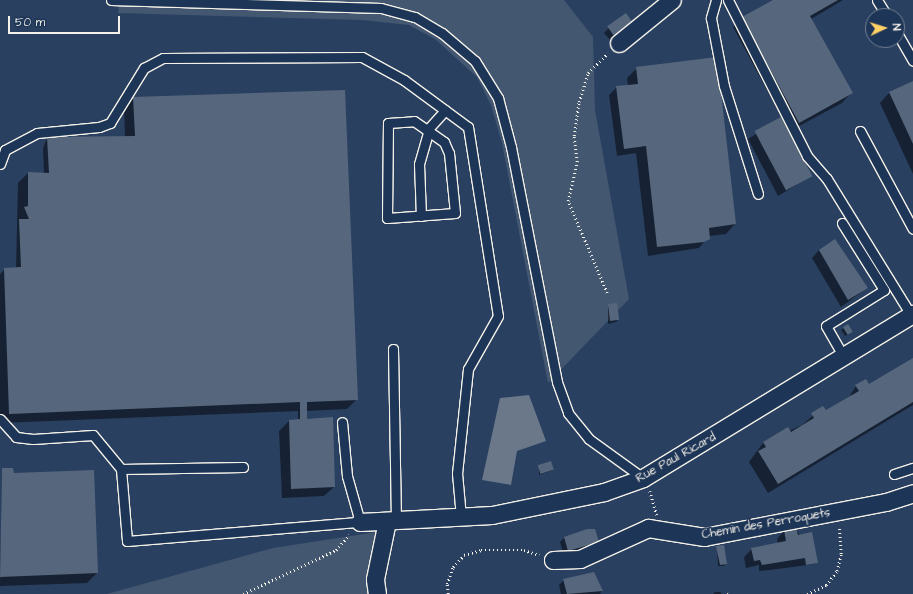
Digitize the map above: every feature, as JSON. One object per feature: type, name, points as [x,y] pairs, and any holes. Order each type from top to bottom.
[{"type":"street","points":[[619,43],[672,0]]},
{"type":"street","name":"Rue Paul Ricard","points":[[360,522],[492,516],[597,494],[643,478],[844,357],[912,314]]},
{"type":"street","name":"Chemin des Perroquets","points":[[553,560],[580,559],[625,536],[648,528],[704,536],[838,511],[913,493]]},
{"type":"street","points":[[377,594],[375,579],[392,521]]},
{"type":"lane","points":[[112,0],[381,8],[415,18],[442,33],[475,61],[498,98],[507,133],[557,382],[568,413],[589,439],[643,478]]},
{"type":"lane","points":[[716,0],[712,18],[724,86],[758,194]]},
{"type":"lane","points":[[728,0],[807,156],[827,179],[912,314]]},
{"type":"lane","points":[[905,46],[913,60]]},
{"type":"lane","points":[[0,164],[5,150],[37,133],[99,127],[110,123],[144,68],[163,58],[362,57],[404,80],[468,127],[498,316],[468,369],[457,473],[461,517]]},
{"type":"lane","points":[[421,216],[419,164],[429,128],[445,110]]},
{"type":"lane","points":[[414,121],[429,128],[444,142],[449,153],[455,213],[387,218],[388,123],[414,121]]},
{"type":"lane","points":[[860,131],[913,229]]},
{"type":"lane","points":[[842,224],[884,290],[826,326],[844,357]]},
{"type":"lane","points":[[392,521],[394,349]]},
{"type":"lane","points":[[0,419],[16,437],[34,440],[93,435],[121,469],[126,541],[360,522],[347,476],[342,422]]},
{"type":"lane","points":[[121,469],[243,467]]},
{"type":"lane","points":[[894,474],[913,468]]},
{"type":"path","points":[[607,293],[568,201],[577,162],[574,136],[578,102],[588,73],[619,43]]},
{"type":"path","points":[[643,478],[655,501],[660,529]]},
{"type":"path","points":[[807,594],[826,585],[838,570],[841,554],[838,511]]},
{"type":"path","points":[[243,594],[336,550],[360,522]]},
{"type":"path","points":[[448,594],[447,584],[453,567],[464,555],[481,550],[524,550],[553,560]]},
{"type":"shaded area","points":[[120,0],[564,0],[593,37],[595,110],[629,299],[548,383],[502,143],[491,105],[477,77],[435,39],[409,25],[362,20],[118,13]]},
{"type":"shaded area","points":[[529,395],[546,441],[517,451],[511,485],[482,480],[500,398]]},
{"type":"shaded area","points":[[377,532],[371,594],[107,594],[273,548]]},
{"type":"building","points":[[773,0],[838,0],[810,16],[853,93],[799,123],[742,17]]},
{"type":"building","points":[[626,13],[633,23],[614,36],[607,26]]},
{"type":"building","points":[[717,57],[736,224],[709,228],[710,239],[704,242],[657,247],[646,146],[624,149],[616,86],[638,84],[636,67]]},
{"type":"building","points":[[913,81],[913,144],[889,92]]},
{"type":"building","points":[[345,90],[358,400],[307,402],[307,419],[333,417],[335,487],[291,489],[289,420],[300,419],[300,402],[9,414],[4,268],[21,267],[19,219],[29,219],[24,207],[28,206],[28,172],[49,173],[47,137],[135,136],[133,97]]},
{"type":"building","points":[[781,117],[812,176],[786,190],[755,131]]},
{"type":"building","points":[[835,239],[868,288],[848,300],[819,250]]},
{"type":"building","points":[[617,303],[619,320],[610,321],[608,304]]},
{"type":"building","points":[[848,324],[853,332],[848,335],[843,327]]},
{"type":"building","points":[[913,358],[913,402],[778,484],[758,451],[766,447],[763,442],[788,427],[791,432],[814,418],[811,413],[823,406],[826,410],[859,391],[855,385],[866,379],[869,384]]},
{"type":"building","points":[[551,461],[554,470],[540,474],[538,465]]},
{"type":"building","points":[[2,468],[13,468],[14,473],[94,470],[98,573],[0,577]]},
{"type":"building","points":[[796,528],[798,535],[812,532],[818,563],[806,565],[805,558],[762,565],[760,560],[754,561],[751,548],[786,541],[784,530]]},
{"type":"building","points":[[587,529],[595,529],[599,542],[568,551],[564,537]]},
{"type":"building","points":[[724,545],[727,564],[720,565],[716,546]]},
{"type":"building","points":[[594,572],[603,591],[567,594],[563,579]]}]
